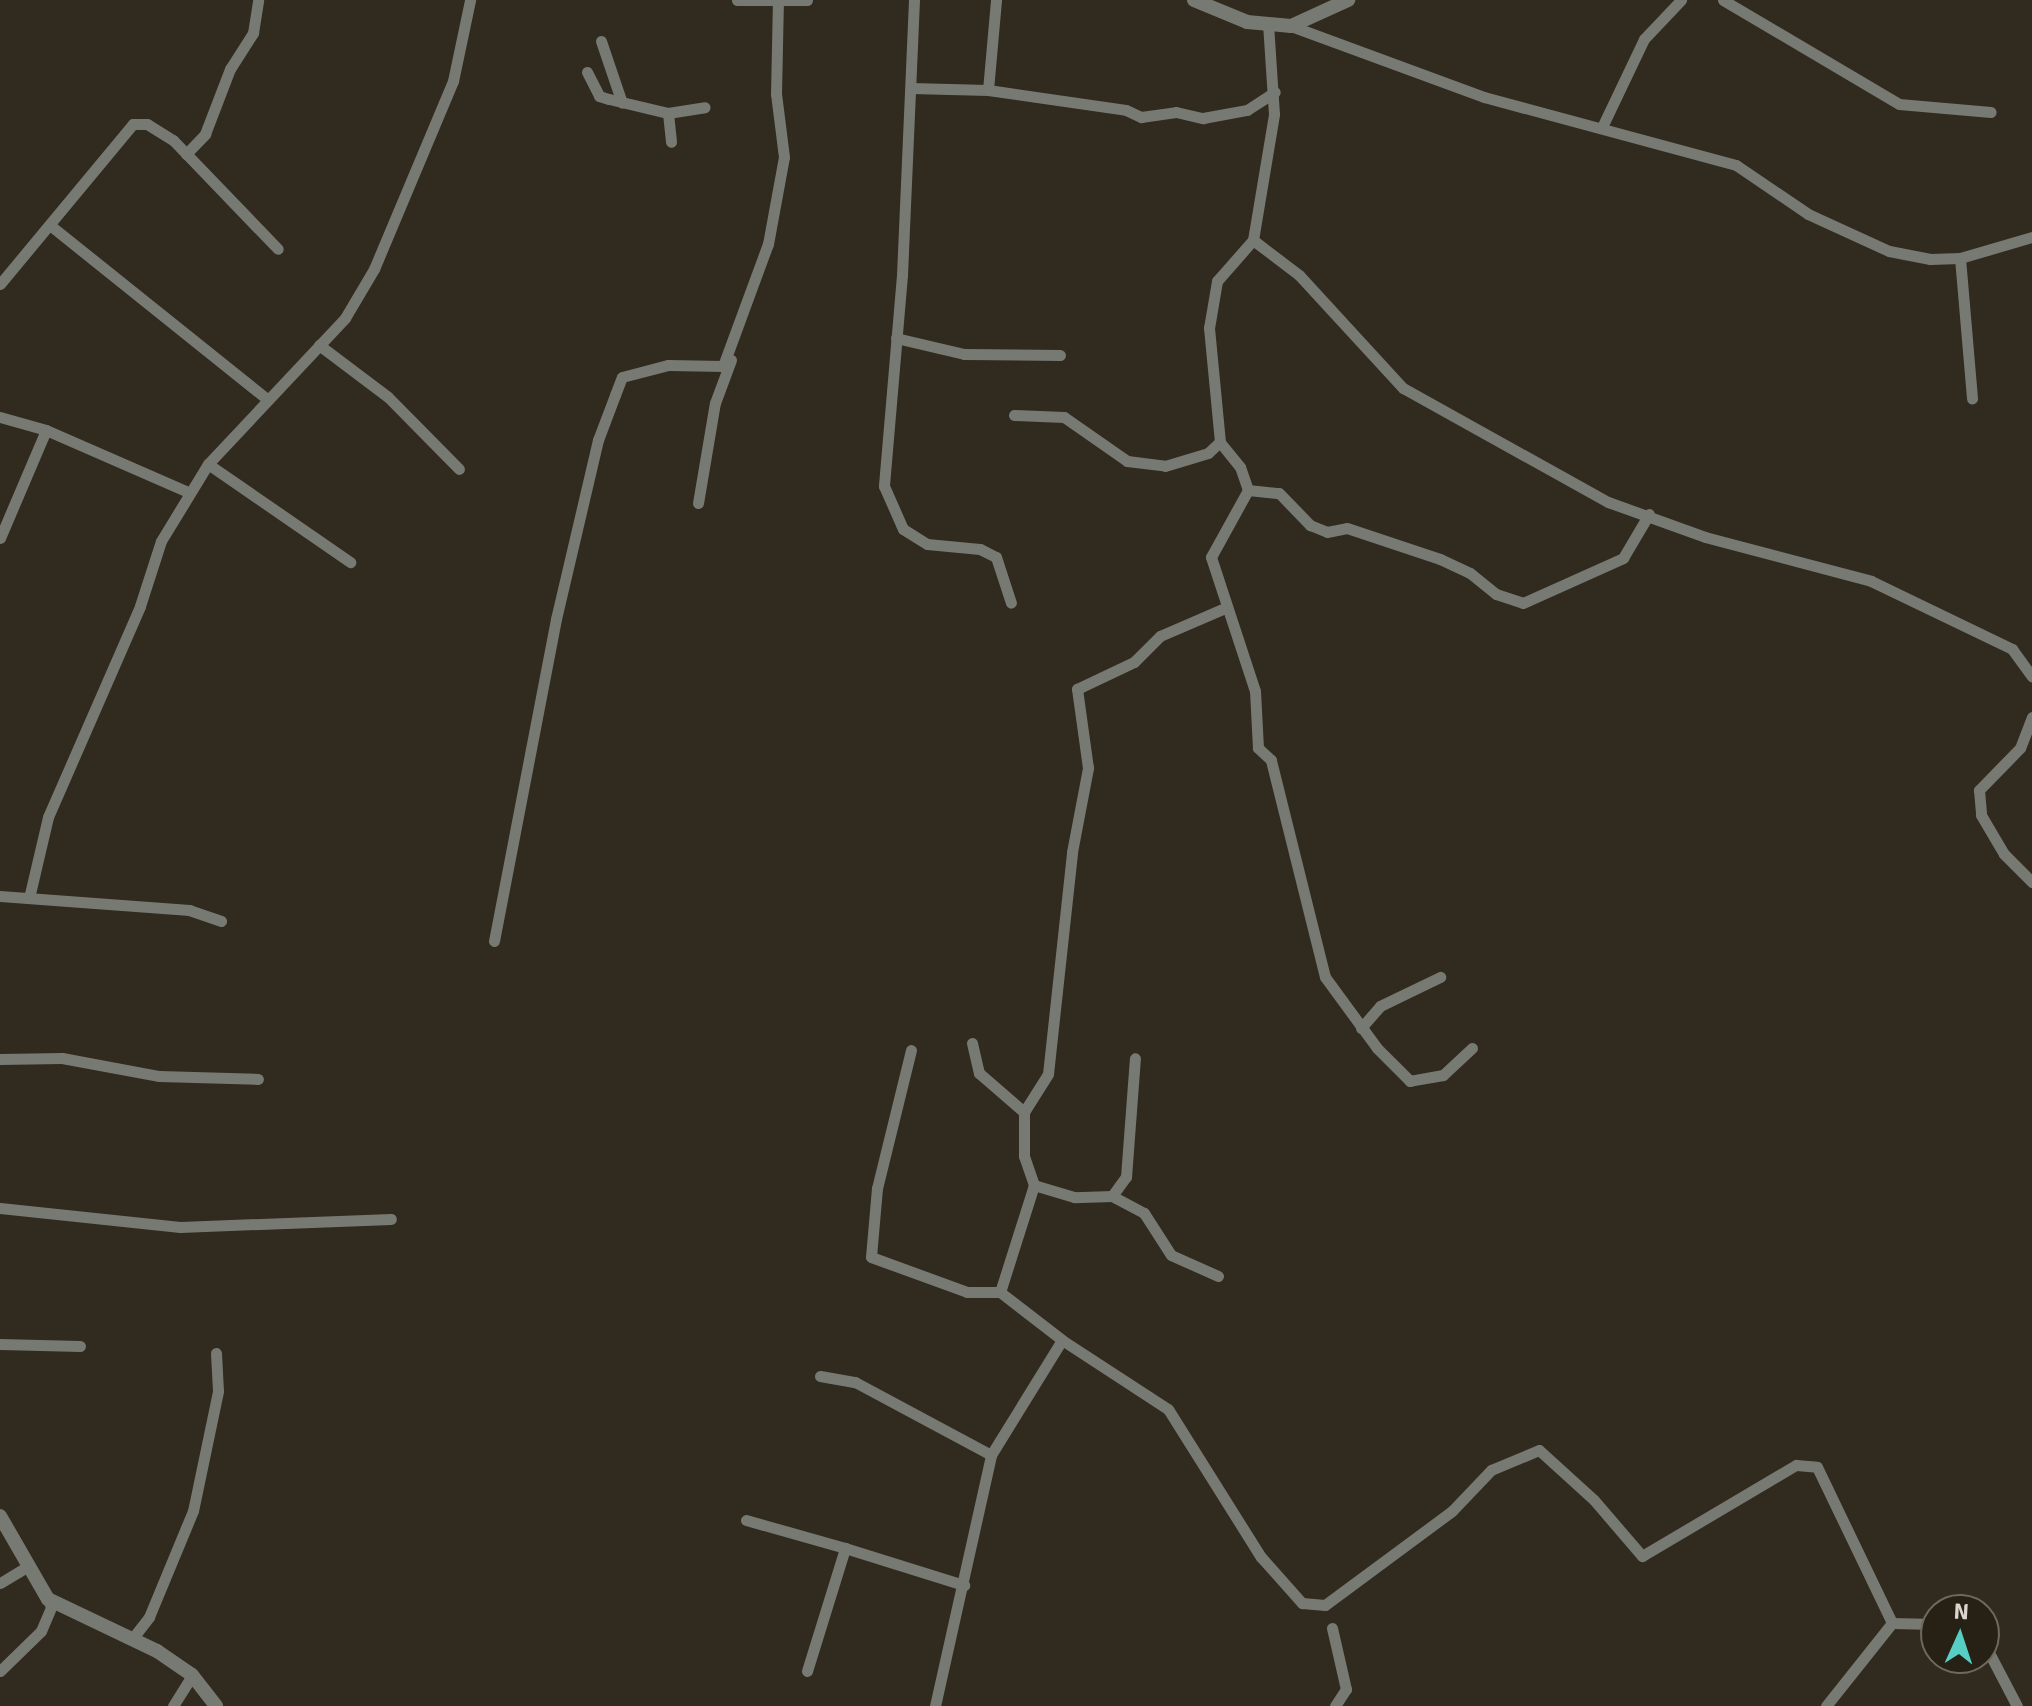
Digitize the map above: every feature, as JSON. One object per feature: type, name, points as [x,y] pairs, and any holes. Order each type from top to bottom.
[{"type":"street","points":[[186,154],[205,134],[230,69],[253,33],[258,0]]},
{"type":"street","points":[[29,898],[48,817],[140,606],[161,541],[188,492],[208,464],[345,318],[374,269],[407,197],[453,81],[470,0]]},
{"type":"street","points":[[737,0],[807,0]]},
{"type":"street","points":[[914,0],[896,338],[884,486],[903,529],[927,544],[980,549],[996,557],[1011,603]]},
{"type":"street","points":[[988,90],[998,24],[996,0]]},
{"type":"street","points":[[1194,0],[1247,22],[1291,26],[1484,97],[1603,125],[1736,165],[1808,214],[1889,251],[1930,259],[1960,258],[2032,237]]},
{"type":"street","points":[[1291,26],[1348,0]]},
{"type":"street","points":[[1603,125],[1644,39],[1681,0]]},
{"type":"street","points":[[1723,0],[1899,104],[1991,112]]},
{"type":"street","points":[[698,503],[715,403],[780,197],[784,157],[776,94],[778,2]]},
{"type":"street","points":[[1268,24],[1275,92],[1269,166],[1253,240],[1217,281],[1209,328],[1220,442],[1240,467],[1248,490],[1211,557],[1225,608],[1255,691],[1258,748],[1271,760],[1325,977],[1361,1028],[1410,1081],[1443,1075],[1472,1048]]},
{"type":"street","points":[[601,41],[622,103]]},
{"type":"street","points":[[587,72],[599,96],[622,103],[668,113],[705,107]]},
{"type":"street","points":[[911,88],[988,90],[1126,110],[1141,117],[1176,112],[1203,118],[1247,110],[1275,92]]},
{"type":"street","points":[[668,113],[671,142]]},
{"type":"street","points":[[0,284],[133,124],[160,130],[278,249]]},
{"type":"street","points":[[51,226],[268,400]]},
{"type":"street","points":[[1253,240],[1299,275],[1403,388],[1608,502],[1649,514],[1705,537],[1871,581],[2012,649],[2032,677]]},
{"type":"street","points":[[1960,258],[1972,398]]},
{"type":"street","points":[[896,338],[964,354],[1060,355]]},
{"type":"street","points":[[319,345],[388,397],[459,469]]},
{"type":"street","points":[[494,941],[556,619],[598,440],[622,377],[668,365],[723,366],[733,348]]},
{"type":"street","points":[[1014,415],[1064,417],[1127,461],[1165,466],[1208,453],[1220,442]]},
{"type":"street","points":[[0,417],[46,430],[188,492]]},
{"type":"street","points":[[0,538],[46,430]]},
{"type":"street","points":[[208,464],[350,562]]},
{"type":"street","points":[[1248,490],[1279,493],[1310,525],[1327,532],[1347,528],[1440,559],[1470,573],[1496,594],[1523,603],[1623,558],[1649,514]]},
{"type":"street","points":[[1000,1292],[1034,1185],[1024,1156],[1024,1112],[1048,1074],[1072,852],[1088,768],[1077,689],[1134,662],[1160,636],[1225,608]]},
{"type":"street","points":[[2032,717],[2020,748],[1979,790],[1981,815],[2004,854],[2032,882]]},
{"type":"street","points":[[0,896],[189,910],[221,921]]},
{"type":"street","points":[[1361,1028],[1380,1006],[1440,977]]},
{"type":"street","points":[[972,1043],[979,1073],[1017,1101],[1024,1112]]},
{"type":"street","points":[[911,1050],[877,1188],[871,1257],[967,1292],[1000,1292],[1062,1340],[1168,1409],[1261,1557],[1302,1603],[1325,1605],[1452,1511],[1491,1470],[1539,1450],[1594,1500],[1642,1556],[1796,1465],[1817,1467],[1892,1623]]},
{"type":"street","points":[[0,1059],[62,1058],[159,1076],[258,1079]]},
{"type":"street","points":[[1112,1196],[1126,1177],[1135,1058]]},
{"type":"street","points":[[1034,1185],[1074,1197],[1112,1196],[1144,1213],[1171,1255],[1218,1276]]},
{"type":"street","points":[[0,1208],[180,1227],[391,1219]]},
{"type":"street","points":[[935,1706],[991,1455],[1062,1340]]},
{"type":"street","points":[[0,1344],[80,1346]]},
{"type":"street","points":[[132,1639],[149,1617],[193,1511],[218,1391],[216,1353]]},
{"type":"street","points":[[820,1376],[855,1382],[991,1455]]},
{"type":"street","points":[[0,1516],[51,1607],[41,1631],[0,1671]]},
{"type":"street","points":[[746,1520],[964,1585]]},
{"type":"street","points":[[807,1671],[845,1548]]},
{"type":"street","points":[[0,1583],[28,1566]]},
{"type":"street","points":[[48,1599],[132,1639],[192,1675],[216,1706]]},
{"type":"street","points":[[1892,1623],[1920,1624]]},
{"type":"street","points":[[1826,1706],[1892,1623]]},
{"type":"street","points":[[1332,1628],[1346,1689],[1335,1706]]},
{"type":"street","points":[[2000,1674],[2017,1706]]},
{"type":"street","points":[[173,1706],[192,1675]]}]
